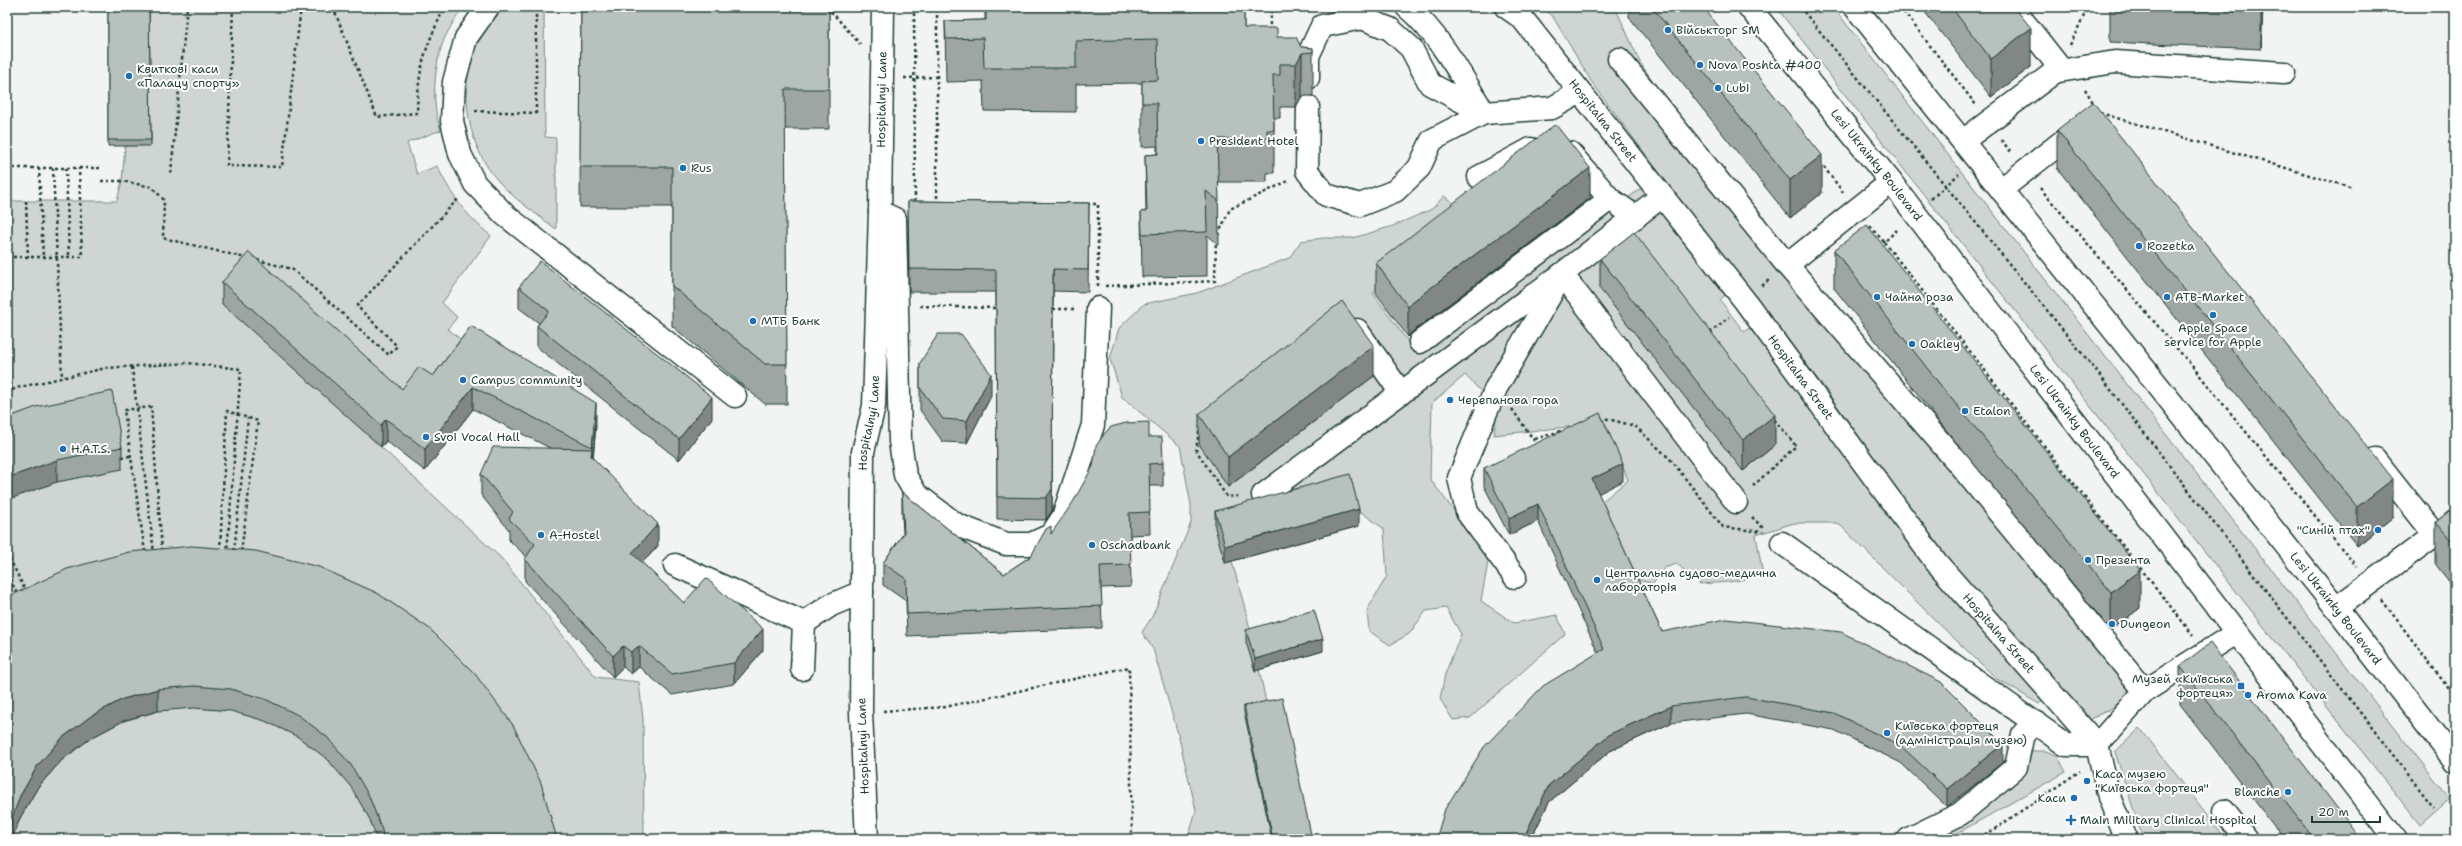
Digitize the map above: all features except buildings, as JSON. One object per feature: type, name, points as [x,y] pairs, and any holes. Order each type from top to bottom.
[{"type":"main road","points":[[488,7],[466,38],[454,82],[452,121],[460,154],[475,184],[505,215],[735,396]]},
{"type":"main road","name":"Hospitalnyi Lane","points":[[868,839],[861,713],[863,452],[874,406],[880,212],[883,7]]},
{"type":"main road","points":[[1407,7],[1417,16],[1457,69],[1484,113]]},
{"type":"main road","name":"Hospitalna Street","points":[[1506,7],[1522,18],[1662,196],[1739,307],[1936,562],[2097,745]]},
{"type":"main road","name":"Lesi Ukrainky Boulevard","points":[[1749,7],[1891,182],[1914,214],[2395,839]]},
{"type":"main road","name":"Lesi Ukrainky Boulevard","points":[[1855,7],[2002,188],[2336,608],[2455,761]]},
{"type":"main road","points":[[2012,7],[2056,70]]},
{"type":"main road","points":[[1308,80],[1308,56],[1322,26],[1362,18],[1390,29],[1411,48],[1430,84],[1484,113]]},
{"type":"main road","points":[[1619,59],[1787,265],[1959,464],[2145,691]]},
{"type":"main road","points":[[1963,141],[2056,70],[2115,62],[2284,74]]},
{"type":"main road","points":[[1308,107],[1307,171],[1326,195],[1360,204],[1395,191],[1419,168],[1432,140],[1484,113],[1552,108],[1580,92]]},
{"type":"main road","points":[[2002,188],[2100,113]]},
{"type":"main road","points":[[1479,177],[1540,144],[1562,143],[1610,199],[1636,217]]},
{"type":"main road","points":[[1787,265],[1856,208],[1891,182]]},
{"type":"main road","points":[[1263,495],[1562,274],[1662,196]]},
{"type":"main road","points":[[1420,342],[1610,199]]},
{"type":"main road","points":[[880,212],[895,219],[900,441],[905,474],[916,494],[958,525],[1006,544],[1031,544],[1051,535],[1063,517],[1093,425],[1098,308]]},
{"type":"main road","points":[[1515,577],[1467,512],[1459,478],[1496,388],[1562,274]]},
{"type":"main road","points":[[1562,274],[1736,502]]},
{"type":"main road","points":[[1344,313],[1401,393]]},
{"type":"main road","points":[[2336,608],[2435,535],[2361,442]]},
{"type":"main road","points":[[1775,537],[2066,745],[2097,745],[2145,691],[2236,633]]},
{"type":"main road","points":[[675,565],[804,623]]},
{"type":"main road","points":[[804,623],[831,605],[862,592]]},
{"type":"main road","points":[[802,669],[804,623]]},
{"type":"main road","points":[[1909,839],[1960,814],[2016,767],[2023,734],[2036,723]]},
{"type":"main road","points":[[2097,745],[2108,797],[2126,839]]},
{"type":"main road","points":[[2224,811],[2246,839]]},
{"type":"path","points":[[171,173],[187,7]]},
{"type":"path","points":[[233,7],[227,166],[282,166],[301,7]]},
{"type":"path","points":[[333,7],[377,117],[417,113],[418,78],[429,38],[445,7]]},
{"type":"path","points":[[452,111],[536,113],[536,7]]},
{"type":"path","points":[[828,7],[883,70]]},
{"type":"path","points":[[914,7],[915,205],[922,205]]},
{"type":"path","points":[[937,7],[937,205]]},
{"type":"path","points":[[1269,36],[1272,7]]},
{"type":"path","points":[[1800,7],[1945,187],[2094,368],[2434,808]]},
{"type":"path","points":[[1900,7],[1989,121]]},
{"type":"path","points":[[2056,70],[2088,7]]},
{"type":"path","points":[[914,77],[937,77]]},
{"type":"path","points":[[2082,84],[2100,113],[2353,188]]},
{"type":"path","points":[[2001,139],[2026,171],[2192,366],[2370,583],[2455,697]]},
{"type":"path","points":[[1817,158],[2206,651]]},
{"type":"path","points":[[7,168],[101,168]]},
{"type":"path","points":[[39,168],[43,256]]},
{"type":"path","points":[[53,168],[62,378]]},
{"type":"path","points":[[66,168],[69,256]]},
{"type":"path","points":[[7,256],[82,256],[79,168]]},
{"type":"path","points":[[1131,284],[1215,281],[1215,242],[1230,209],[1307,171]]},
{"type":"path","points":[[1884,242],[1960,173]]},
{"type":"path","points":[[101,181],[122,181],[152,187],[164,200],[163,238],[292,269],[389,355],[397,346],[357,306],[451,206]]},
{"type":"path","points":[[26,202],[28,256]]},
{"type":"path","points":[[1083,204],[1098,204],[1098,286]]},
{"type":"path","points":[[930,205],[945,205]]},
{"type":"path","points":[[1706,336],[1787,265]]},
{"type":"path","points":[[915,306],[996,308]]},
{"type":"path","points":[[7,393],[16,388],[106,368],[188,363],[241,369],[227,556]]},
{"type":"path","points":[[132,367],[154,557]]},
{"type":"path","points":[[1496,388],[1535,439],[1540,451]]},
{"type":"path","points":[[146,558],[124,410],[151,407],[162,555]]},
{"type":"path","points":[[220,556],[227,411],[258,421],[241,556]]},
{"type":"path","points":[[1736,502],[1796,446],[1771,416]]},
{"type":"path","points":[[234,557],[248,418]]},
{"type":"path","points":[[1200,418],[1196,450],[1226,497],[1263,495]]},
{"type":"path","points":[[1597,420],[1604,418],[1635,426],[1671,460],[1723,527],[1775,537]]},
{"type":"path","points":[[1535,439],[1569,429]]},
{"type":"path","points":[[120,458],[131,456]]},
{"type":"path","points":[[7,553],[27,593]]},
{"type":"path","points":[[7,574],[20,598]]},
{"type":"path","points":[[861,713],[945,707],[1129,667],[1132,839]]},
{"type":"path","points":[[1980,839],[2082,770]]},
{"type":"shaded area","points":[[149,7],[463,7],[444,40],[437,65],[435,99],[441,130],[407,143],[417,174],[437,166],[448,187],[466,212],[491,236],[442,303],[457,317],[448,329],[471,348],[381,447],[502,559],[596,677],[639,682],[643,719],[644,839],[7,839],[7,201],[117,201],[122,181],[125,146],[151,145]]},
{"type":"shaded area","points":[[505,7],[544,7],[545,137],[556,138],[556,229],[519,201],[499,182],[488,168],[480,153],[473,136],[469,119],[467,83],[475,49],[484,32]]},
{"type":"shaded area","points":[[1541,7],[1615,7],[1640,62],[1772,260],[2134,682],[2122,702],[2090,720],[1948,561],[1823,386],[1690,214],[1591,81],[1553,17]]},
{"type":"shaded area","points":[[1776,7],[1833,7],[2450,799],[2420,825]]},
{"type":"shaded area","points":[[1644,186],[1728,292],[1720,300],[1744,332],[1753,325],[2047,697],[2039,704],[1997,679],[1938,623],[1838,523],[1794,523],[1756,535],[1762,570],[1749,578],[1700,584],[1677,564],[1664,568],[1653,584],[1635,579],[1600,503],[1628,480],[1605,423],[1494,435],[1497,408],[1465,375],[1432,403],[1430,479],[1489,557],[1481,601],[1514,623],[1557,615],[1565,634],[1470,718],[1453,720],[1440,699],[1445,674],[1461,634],[1446,608],[1426,611],[1409,634],[1390,645],[1369,631],[1367,610],[1387,576],[1384,529],[1356,508],[1228,549],[1239,585],[1256,657],[1292,839],[1188,839],[1196,810],[1178,734],[1153,649],[1142,632],[1152,617],[1191,523],[1191,505],[1180,446],[1122,397],[1110,359],[1119,328],[1144,304],[1197,293],[1289,258],[1301,241],[1323,238],[1353,238],[1393,226],[1432,209],[1444,196],[1467,214],[1373,293],[1417,354]]},
{"type":"shaded area","points":[[2140,728],[2226,839],[2143,839],[2115,752]]},
{"type":"shaded area","points":[[2032,751],[2046,751],[2057,755],[2066,772],[1947,839],[1919,839],[2009,788],[2023,759]]},
{"type":"place","name":"Військторг SM","points":[[1668,30]]},
{"type":"place","name":"Nova Poshta #400","points":[[1700,65]]},
{"type":"place","name":"Квиткові каси «Палацу спорту»","points":[[129,76]]},
{"type":"place","name":"Lubi","points":[[1718,88]]},
{"type":"place","name":"President Hotel","points":[[1201,141]]},
{"type":"place","name":"Rus","points":[[683,168]]},
{"type":"place","name":"Rozetka","points":[[2139,246]]},
{"type":"place","name":"Чайна роза","points":[[1877,297]]},
{"type":"place","name":"ATB-Market","points":[[2167,297]]},
{"type":"place","name":"Apple Space service for Apple","points":[[2213,315]]},
{"type":"place","name":"МТБ Банк","points":[[753,321]]},
{"type":"place","name":"Oakley","points":[[1912,344]]},
{"type":"place","name":"Campus community","points":[[463,380]]},
{"type":"place","name":"Черепанова гора","points":[[1450,400]]},
{"type":"place","name":"Etalon","points":[[1965,411]]},
{"type":"place","name":"Svoi Vocal Hall","points":[[426,437]]},
{"type":"place","name":"H.A.T.S.","points":[[63,449]]},
{"type":"place","name":"\"Синій птах\"","points":[[2378,530]]},
{"type":"place","name":"A-Hostel","points":[[541,535]]},
{"type":"place","name":"Oschadbank","points":[[1092,545]]},
{"type":"place","name":"Презента","points":[[2088,560]]},
{"type":"place","name":"Центральна судово-медична лабораторія","points":[[1597,580]]},
{"type":"place","name":"Dungeon","points":[[2112,624]]},
{"type":"place","name":"Музей «Київська фортеця»","points":[[2241,686]]},
{"type":"place","name":"Aroma Kava","points":[[2248,695]]},
{"type":"place","name":"Київська фортеця (адміністрація музею)","points":[[1887,733]]},
{"type":"place","name":"Каса музею \"Київська фортеця\"","points":[[2087,781]]},
{"type":"place","name":"Blanche","points":[[2288,792]]},
{"type":"place","name":"Каси","points":[[2074,798]]},
{"type":"place","name":"Main Military Clinical Hospital","points":[[2071,820]]}]
